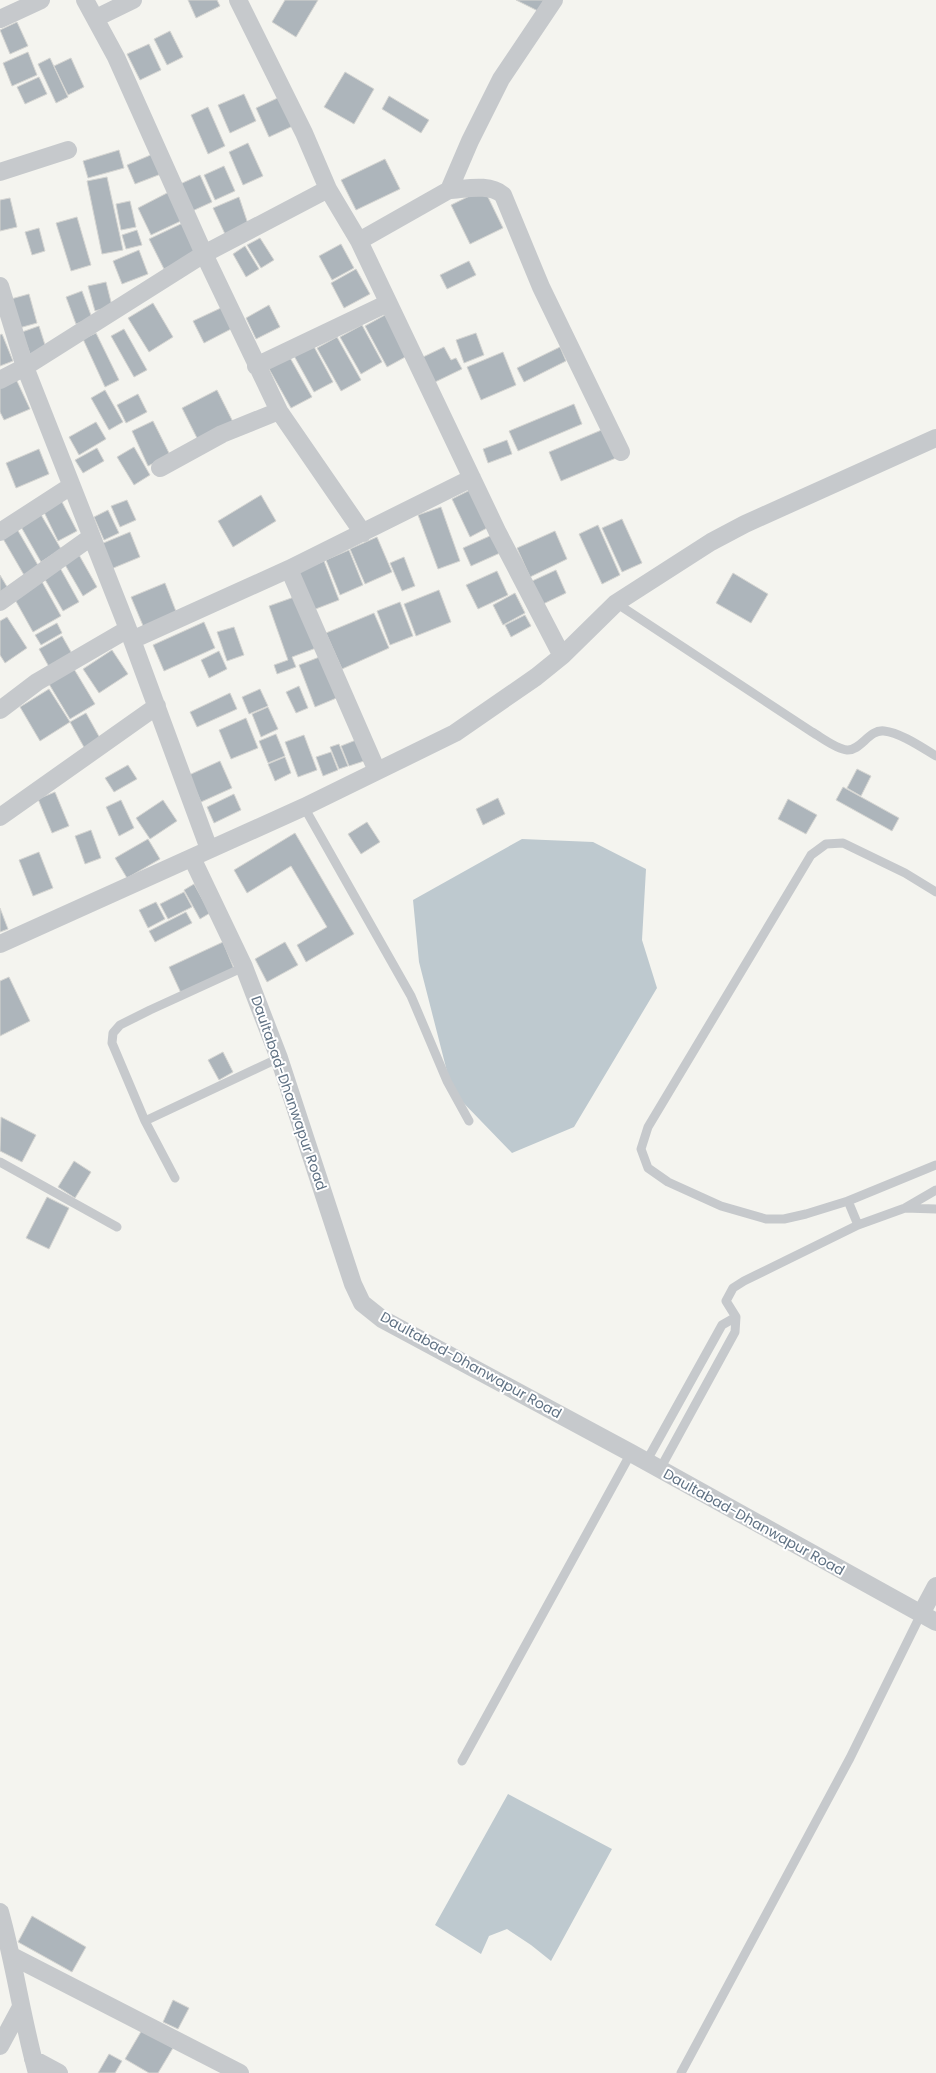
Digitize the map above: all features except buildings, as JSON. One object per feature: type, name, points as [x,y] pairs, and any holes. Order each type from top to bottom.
[{"type":"street","points":[[0,19],[42,0]]},
{"type":"street","points":[[85,0],[96,18],[119,64],[204,254],[256,366],[279,411],[363,533]]},
{"type":"street","points":[[96,18],[133,0]]},
{"type":"street","points":[[238,0],[298,119],[328,189],[359,241],[472,478],[562,656]]},
{"type":"street","points":[[449,190],[470,140],[501,79],[554,0]]},
{"type":"street","points":[[0,172],[68,150]]},
{"type":"street","points":[[359,241],[449,190],[488,188],[497,190],[503,195],[541,287],[621,452]]},
{"type":"street","points":[[0,380],[25,367],[204,254],[328,189]]},
{"type":"street","points":[[0,286],[25,367],[130,635],[209,849]]},
{"type":"street","points":[[256,366],[388,303]]},
{"type":"street","points":[[160,468],[222,434],[279,411]]},
{"type":"street","points":[[0,944],[304,807],[455,733],[536,677],[562,656],[616,603],[704,546],[745,524],[936,438]]},
{"type":"street","points":[[0,710],[37,682],[130,635],[289,569],[472,478]]},
{"type":"street","points":[[0,532],[71,486]]},
{"type":"street","points":[[0,602],[91,537]]},
{"type":"street","points":[[289,569],[377,771]]},
{"type":"street","points":[[0,817],[157,706]]},
{"type":"street","name":"Daultabad-Dhanwapur Road","points":[[192,858],[244,966],[279,1058],[353,1284],[362,1303],[382,1319],[646,1461],[929,1618]]},
{"type":"street","points":[[929,1618],[936,1586]]},
{"type":"street","points":[[0,1912],[12,1956],[21,2007],[35,2066],[59,2073]]},
{"type":"street","points":[[12,1956],[240,2073]]},
{"type":"street","points":[[0,2046],[21,2007]]},
{"type":"lane","points":[[616,603],[812,732],[837,746],[846,750],[854,749],[875,732],[882,730],[892,733],[936,756]]},
{"type":"lane","points":[[304,807],[411,996],[447,1082],[469,1121]]},
{"type":"lane","points":[[936,892],[905,873],[843,843],[826,844],[811,855],[648,1127],[641,1149],[648,1168],[668,1182],[721,1206],[766,1219],[784,1219],[848,1201],[936,1164]]},
{"type":"lane","points":[[175,1178],[145,1121],[112,1042],[113,1033],[120,1025],[244,966]]},
{"type":"lane","points":[[145,1121],[279,1058]]},
{"type":"lane","points":[[0,1162],[117,1227]]},
{"type":"lane","points":[[646,1461],[735,1332],[736,1317],[726,1301],[733,1288],[744,1281],[858,1225],[905,1208],[936,1190]]},
{"type":"lane","points":[[848,1201],[858,1225]]},
{"type":"lane","points":[[905,1208],[936,1209]]},
{"type":"lane","points":[[462,1761],[646,1461],[722,1325],[736,1317]]},
{"type":"lane","points":[[681,2073],[850,1758],[929,1618]]},
{"type":"shaded area","points":[[522,839],[593,842],[646,869],[642,940],[657,988],[574,1127],[512,1153],[452,1091],[419,962],[413,900]]},
{"type":"shaded area","points":[[508,1794],[612,1849],[551,1961],[507,1929],[489,1936],[481,1954],[435,1925]]}]
